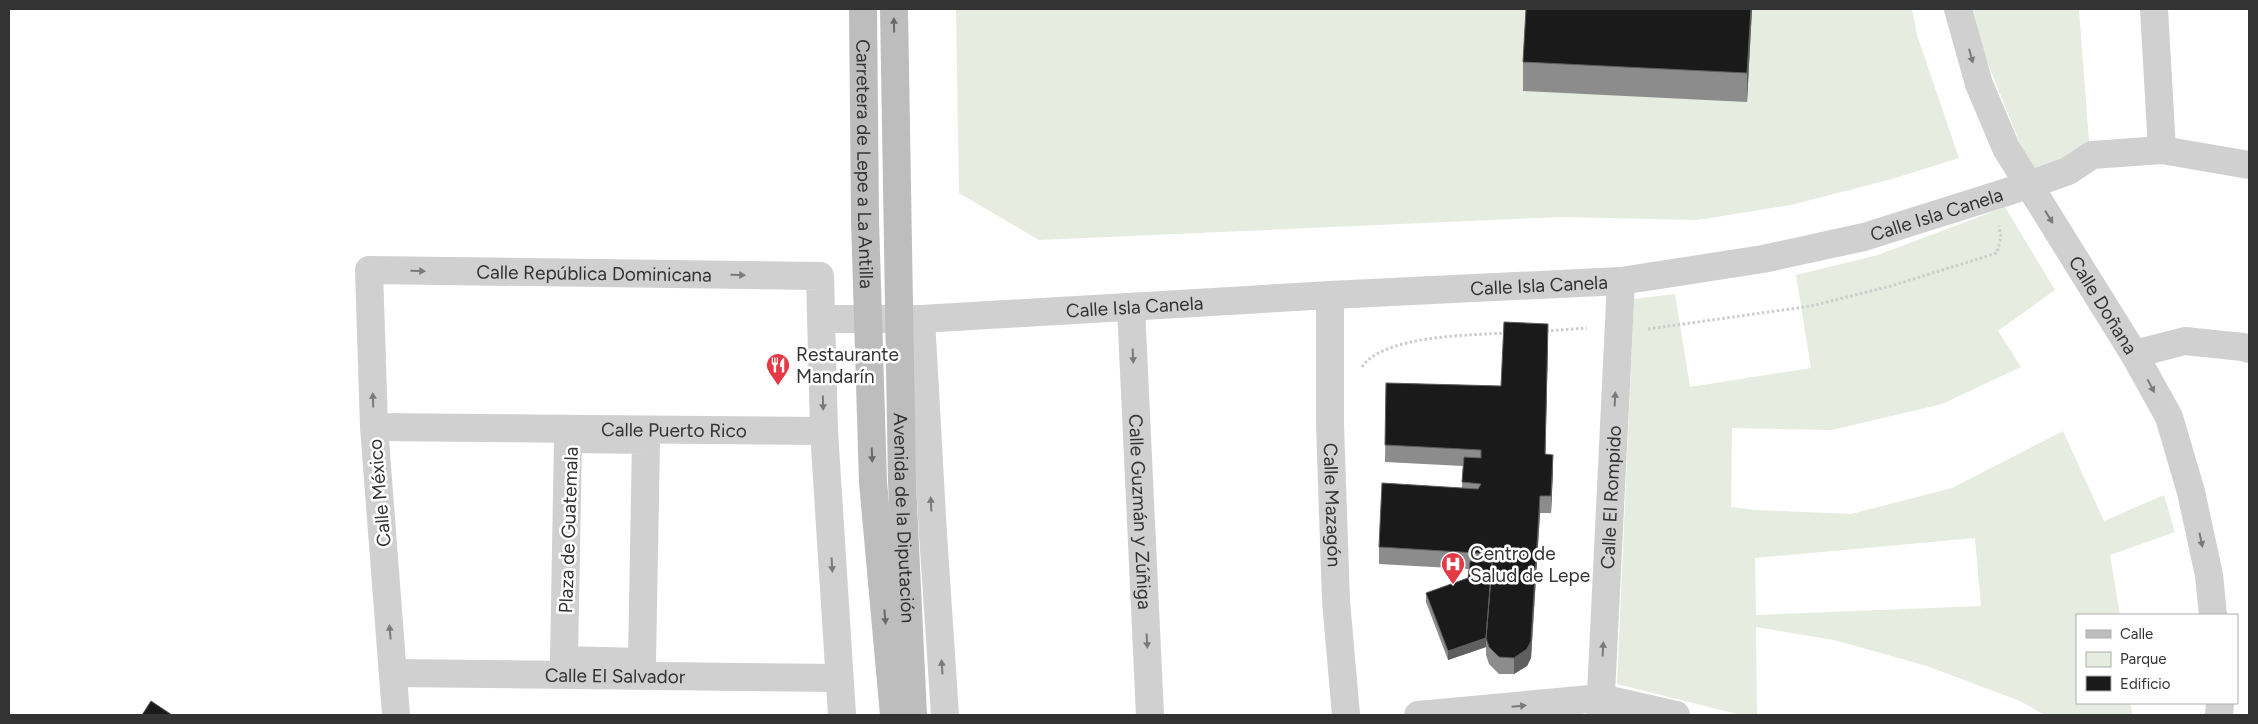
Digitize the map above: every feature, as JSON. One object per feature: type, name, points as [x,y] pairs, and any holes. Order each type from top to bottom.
[{"type":"main road","name":"Carretera de Lepe a La Antilla","points":[[863,9],[865,220],[893,319]]},
{"type":"main road","name":"Carretera de Lepe a La Antilla","points":[[893,319],[894,9]]},
{"type":"main road","name":"Avenida de la Diputación","points":[[893,319],[913,715]]},
{"type":"main road","name":"Avenida de la Diputación","points":[[893,319],[873,482],[894,715]]},
{"type":"street","name":"Calle Doñana","points":[[1958,9],[1979,84],[2006,148],[2134,354],[2169,418],[2191,492],[2209,575],[2213,614]]},
{"type":"street","points":[[2154,9],[2162,150]]},
{"type":"street","name":"Calle Isla Canela","points":[[893,319],[1621,281],[1764,259],[1864,237],[2068,171],[2092,155],[2162,150],[2249,165]]},
{"type":"street","name":"Calle República Dominicana","points":[[369,270],[820,276],[821,319]]},
{"type":"street","name":"Calle México","points":[[369,270],[374,427],[396,715]]},
{"type":"street","name":"Calle El Rompido","points":[[1601,706],[1621,281]]},
{"type":"street","name":"Calle Mazagón","points":[[1330,295],[1330,424],[1336,601],[1346,715]]},
{"type":"street","name":"Calle Guzmán y Zúñiga","points":[[1131,307],[1150,715]]},
{"type":"street","points":[[842,715],[824,431],[821,319],[893,319]]},
{"type":"street","name":"Avenida de la Diputación","points":[[893,319],[933,534],[946,715]]},
{"type":"street","points":[[2134,354],[2186,341],[2249,349]]},
{"type":"street","name":"Calle Puerto Rico","points":[[374,427],[824,431]]},
{"type":"street","name":"Plaza de Guatemala","points":[[568,439],[646,440],[642,662],[564,660],[568,439]]},
{"type":"street","name":"Calle El Salvador","points":[[393,673],[839,678]]},
{"type":"street","points":[[1418,715],[1601,706],[1676,715]]},
{"type":"path","points":[[1647,329],[1811,306],[1891,286],[1997,253],[2002,237],[1998,221]]},
{"type":"path","points":[[1544,331],[1593,328]]},
{"type":"path","points":[[1361,373],[1363,365],[1385,349],[1437,337],[1515,333]]},
{"type":"green space","points":[[956,9],[1912,9],[1917,35],[1959,158],[1892,179],[1791,205],[1698,220],[1560,217],[1039,240],[959,193]]},
{"type":"green space","points":[[1973,9],[2079,9],[2089,142],[2063,165],[2031,171],[1986,59]]},
{"type":"green space","points":[[2005,207],[2055,290],[1998,331],[2021,367],[1942,404],[1832,430],[1732,428],[1731,507],[1754,510],[1851,514],[1952,488],[2063,431],[2104,521],[2164,495],[2175,532],[2110,555],[2120,614],[2076,614],[2076,704],[2131,704],[2132,715],[2045,715],[2020,701],[1927,666],[1834,640],[1756,627],[1757,715],[1741,715],[1617,684],[1634,299],[1675,294],[1690,387],[1811,368],[1796,275],[1878,255]],"holes":[[[1975,538],[1981,606],[1756,615],[1755,558]]]},
{"type":"building","points":[[1526,9],[1751,9],[1747,73],[1523,62]]},
{"type":"building","points":[[1504,322],[1548,324],[1545,454],[1553,455],[1551,496],[1540,496],[1531,641],[1527,649],[1514,658],[1499,657],[1489,647],[1486,638],[1493,554],[1379,547],[1382,483],[1478,489],[1481,484],[1462,482],[1464,457],[1481,458],[1481,450],[1385,445],[1386,383],[1501,386]]},
{"type":"building","points":[[1470,561],[1492,562],[1486,638],[1448,651],[1426,593],[1468,578]]},
{"type":"building","points":[[151,701],[172,715],[142,715]]},
{"type":"place","name":"Restaurante Mandarín","points":[[778,386]]},
{"type":"place","name":"Centro de Salud de Lepe","points":[[1453,585]]}]
